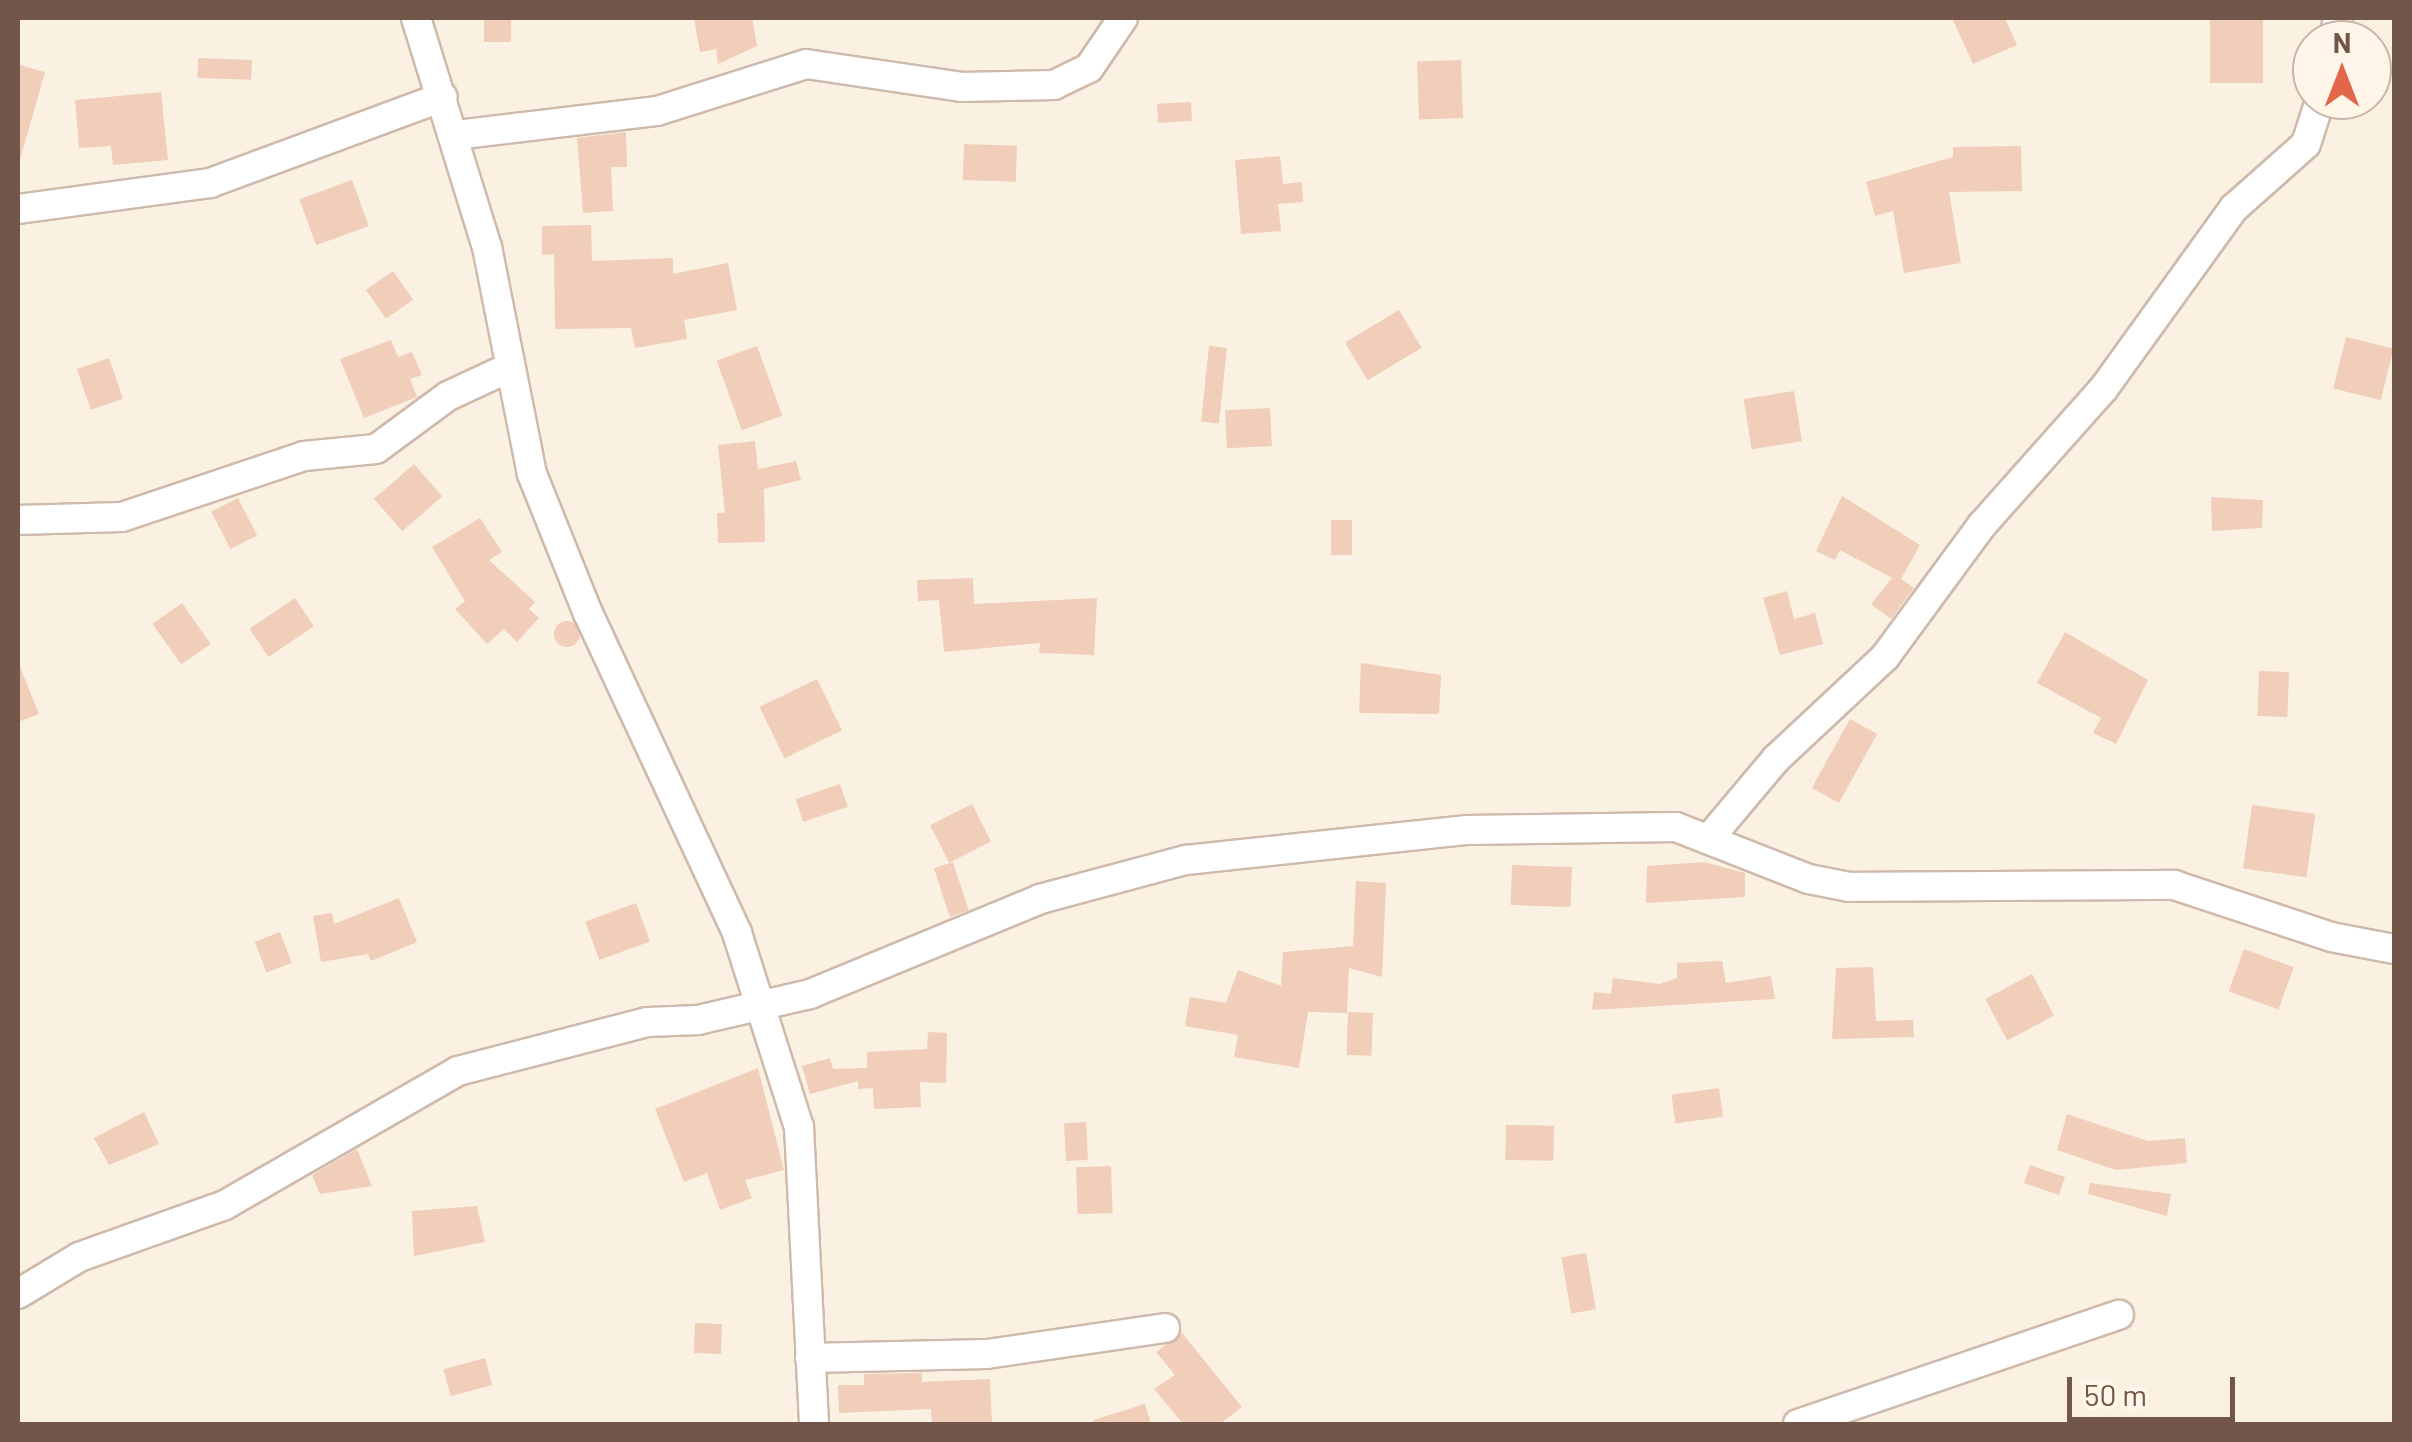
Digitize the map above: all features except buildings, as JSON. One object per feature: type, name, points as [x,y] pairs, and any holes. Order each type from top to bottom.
[{"type":"street","points":[[416,18],[456,135],[487,247],[506,370],[532,474],[588,614],[678,796],[760,1002],[799,1127],[814,1424]]},
{"type":"street","points":[[456,135],[656,111],[806,64],[961,87],[1054,85],[1088,68],[1124,18]]},
{"type":"street","points":[[18,209],[213,182],[443,97]]},
{"type":"street","points":[[1712,835],[1776,759],[1885,658],[1982,524],[2104,388],[2234,208],[2306,144],[2314,120]]},
{"type":"street","points":[[18,520],[122,517],[304,456],[376,450],[448,396],[506,370]]},
{"type":"street","points":[[18,1294],[78,1257],[225,1205],[458,1071],[866,976],[1124,870],[1467,830],[1650,826],[1712,835],[1835,884],[2174,885],[2330,937],[2394,949]]},
{"type":"street","points":[[1798,1424],[2119,1315]]},
{"type":"street","points":[[810,1358],[987,1354],[1165,1328]]}]
